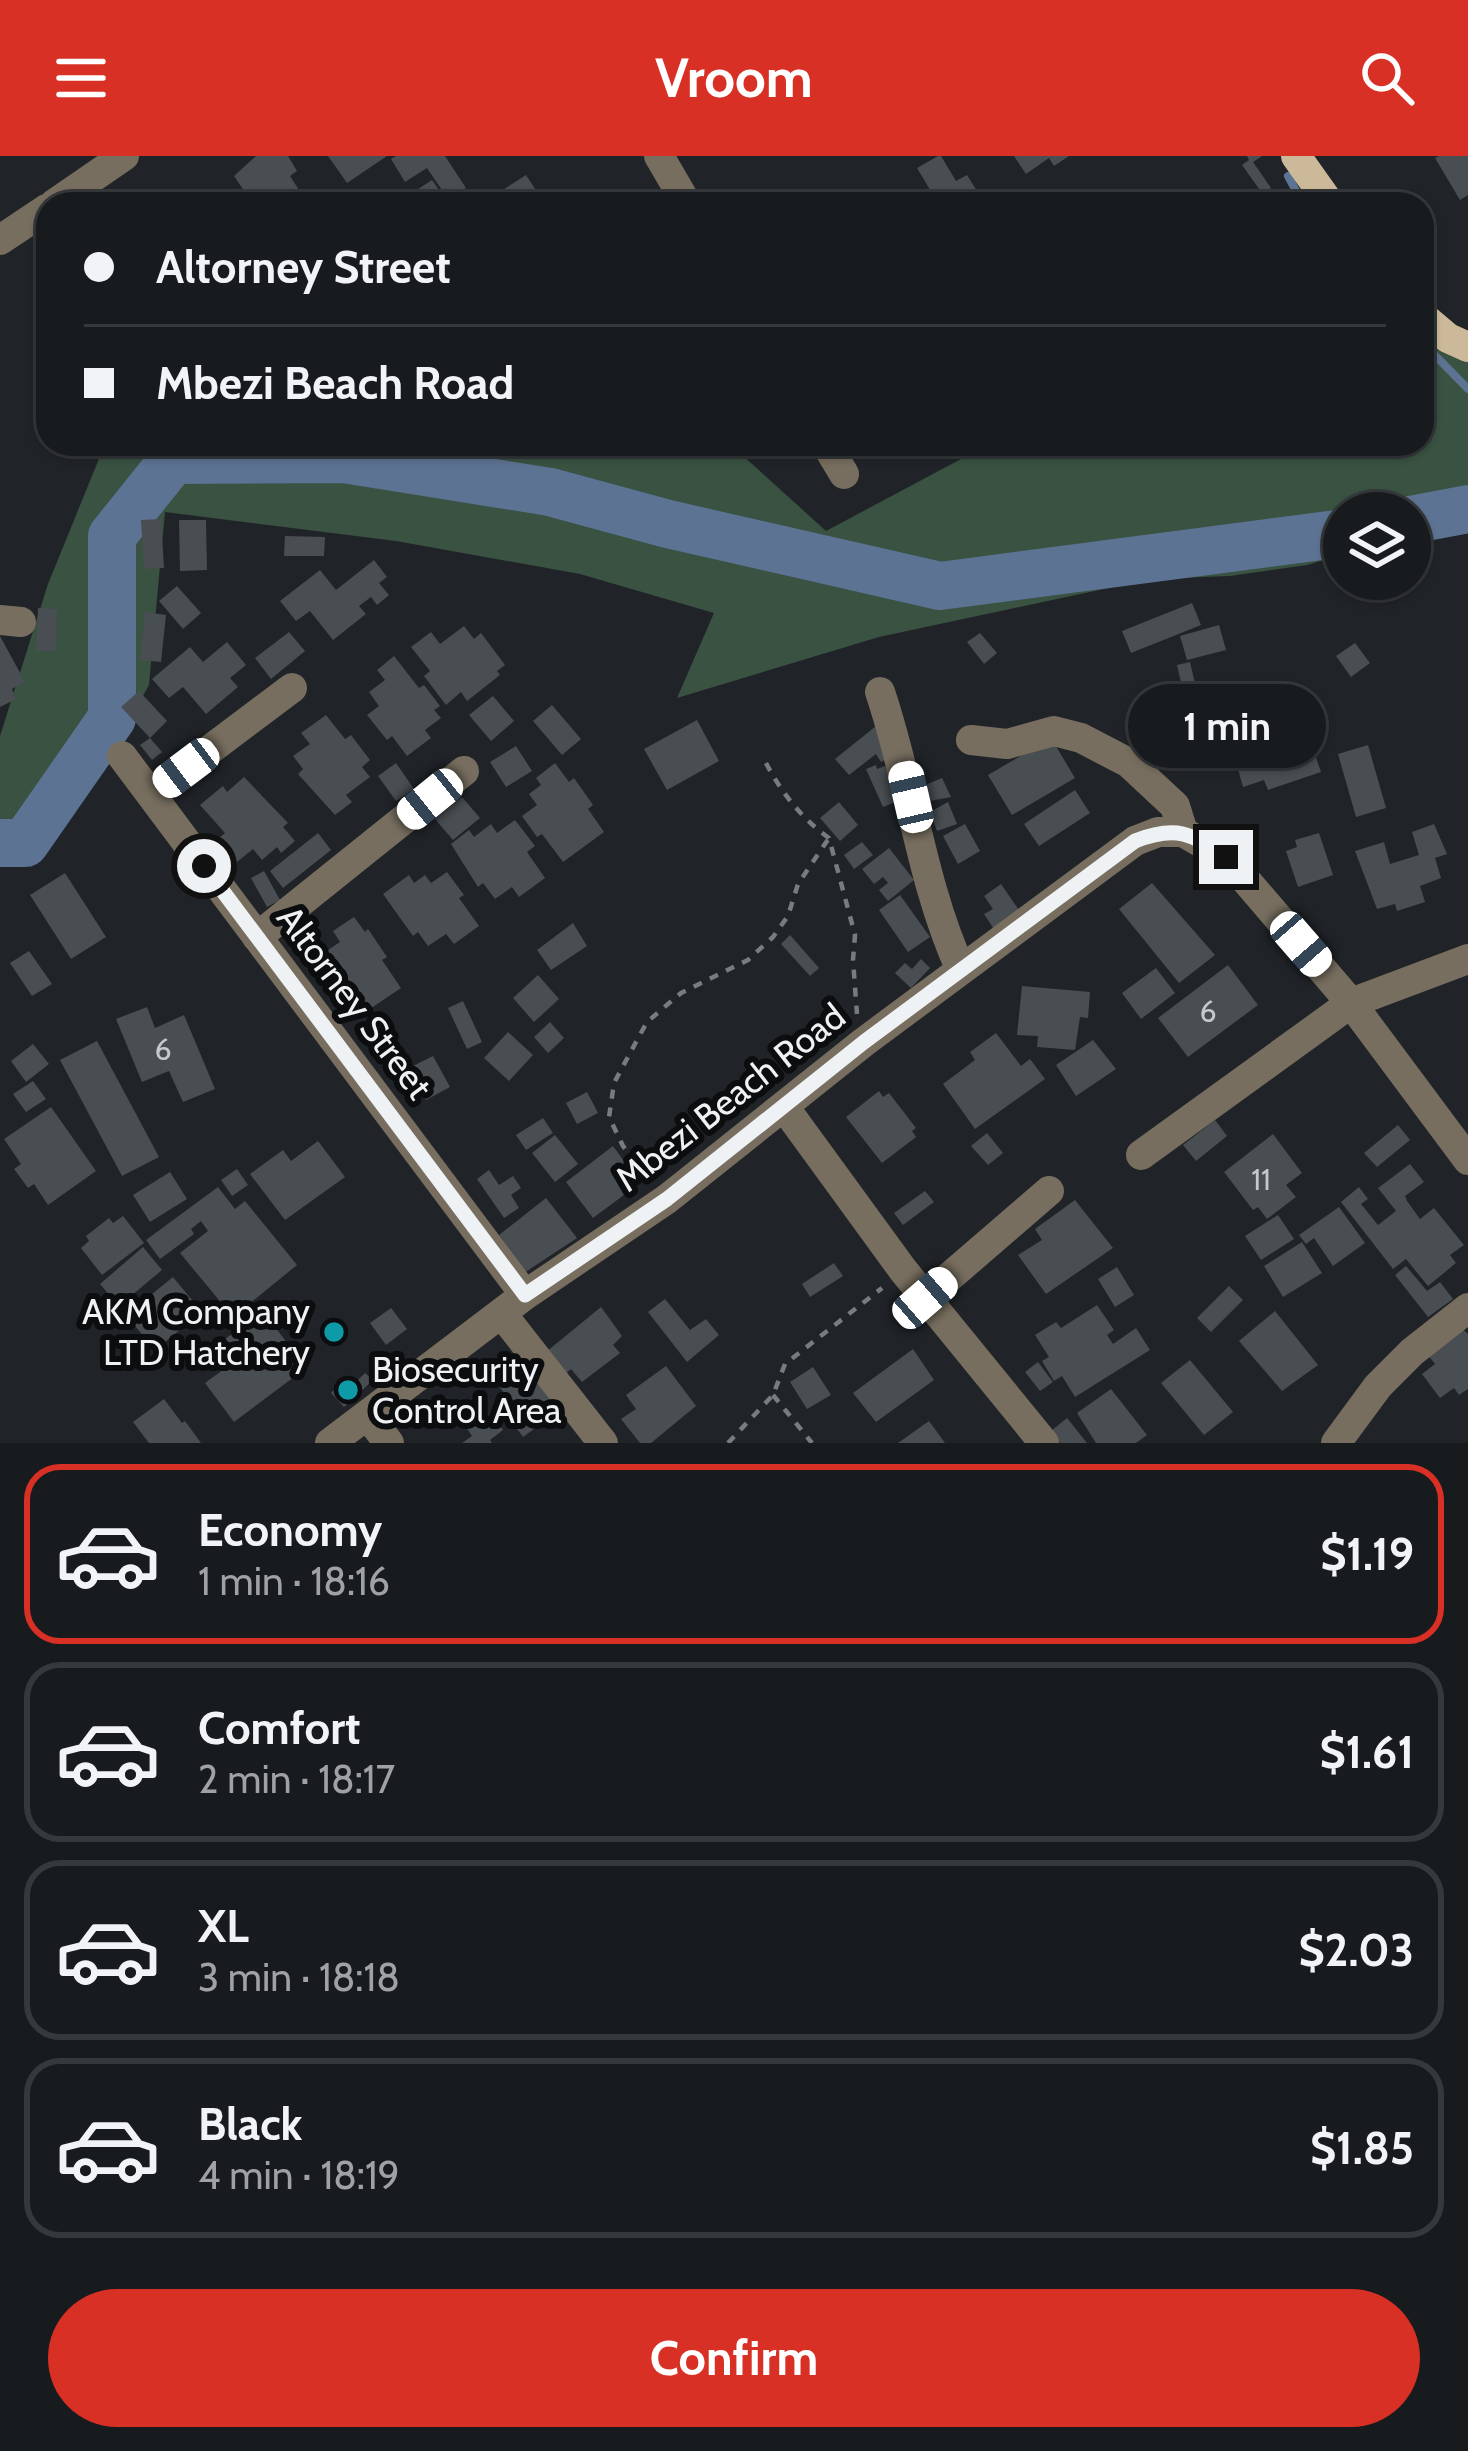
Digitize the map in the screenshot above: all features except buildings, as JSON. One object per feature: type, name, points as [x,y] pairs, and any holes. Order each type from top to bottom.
[{"type":"main road","points":[[1296,156],[1322,192]]},
{"type":"main road","points":[[1434,326],[1468,346]]},
{"type":"street","points":[[71,192],[124,156]]},
{"type":"street","points":[[659,156],[679,192]]},
{"type":"street","points":[[0,240],[36,216]]},
{"type":"street","points":[[833,456],[844,475]]},
{"type":"street","points":[[151,794],[292,688]]},
{"type":"street","points":[[880,692],[900,752],[941,927],[961,970]]},
{"type":"street","points":[[971,740],[1006,744],[1054,731],[1081,738],[1129,763],[1175,806],[1183,832],[1226,857],[1352,1003],[1468,1160]]},
{"type":"street","name":"Altorney Street","points":[[122,755],[257,937],[514,1304],[603,1443]]},
{"type":"street","points":[[257,937],[464,771]]},
{"type":"street","name":"Mbezi Beach Road","points":[[330,1443],[514,1304],[667,1199],[864,1042],[1135,841],[1158,832],[1183,832]]},
{"type":"street","points":[[1141,1155],[1352,1003],[1468,958]]},
{"type":"street","points":[[784,1108],[925,1298],[1044,1443]]},
{"type":"street","points":[[925,1298],[1049,1191]]},
{"type":"street","points":[[1336,1443],[1395,1369],[1468,1308]]},
{"type":"street","points":[[367,1415],[389,1443]]},
{"type":"path","points":[[766,763],[779,789],[829,838],[855,935],[854,999],[864,1042]]},
{"type":"path","points":[[667,1199],[622,1146],[609,1117],[614,1083],[647,1022],[681,993],[748,960],[773,937],[788,916],[798,884],[829,838]]},
{"type":"path","points":[[728,1443],[773,1395],[785,1364],[904,1270]]},
{"type":"path","points":[[773,1395],[812,1443]]},
{"type":"green space","points":[[1440,334],[1468,342],[1468,523],[1431,531],[1431,492],[1323,492],[1323,560],[1230,576],[1151,579],[879,637],[677,698],[714,613],[580,574],[396,541],[165,512],[149,685],[96,781],[38,848],[0,848],[0,736],[48,584],[100,456],[743,456],[826,531],[961,459],[1434,456],[1434,342]]},
{"type":"waterway","points":[[1288,176],[1297,192]]},
{"type":"waterway","points":[[1434,354],[1468,389]]},
{"type":"waterway","points":[[0,843],[25,843],[112,718],[112,536],[173,460],[344,459],[550,492],[940,586],[1323,536]]},
{"type":"waterway","points":[[1431,516],[1468,509]]},
{"type":"place","name":"AKM Company LTD Hatchery","points":[[334,1332]]},
{"type":"place","name":"Biosecurity Control Area","points":[[348,1390]]},
{"type":"route","points":[[204,866],[525,1295],[667,1199],[864,1042],[1135,841],[1158,832],[1183,832],[1226,857]]}]
